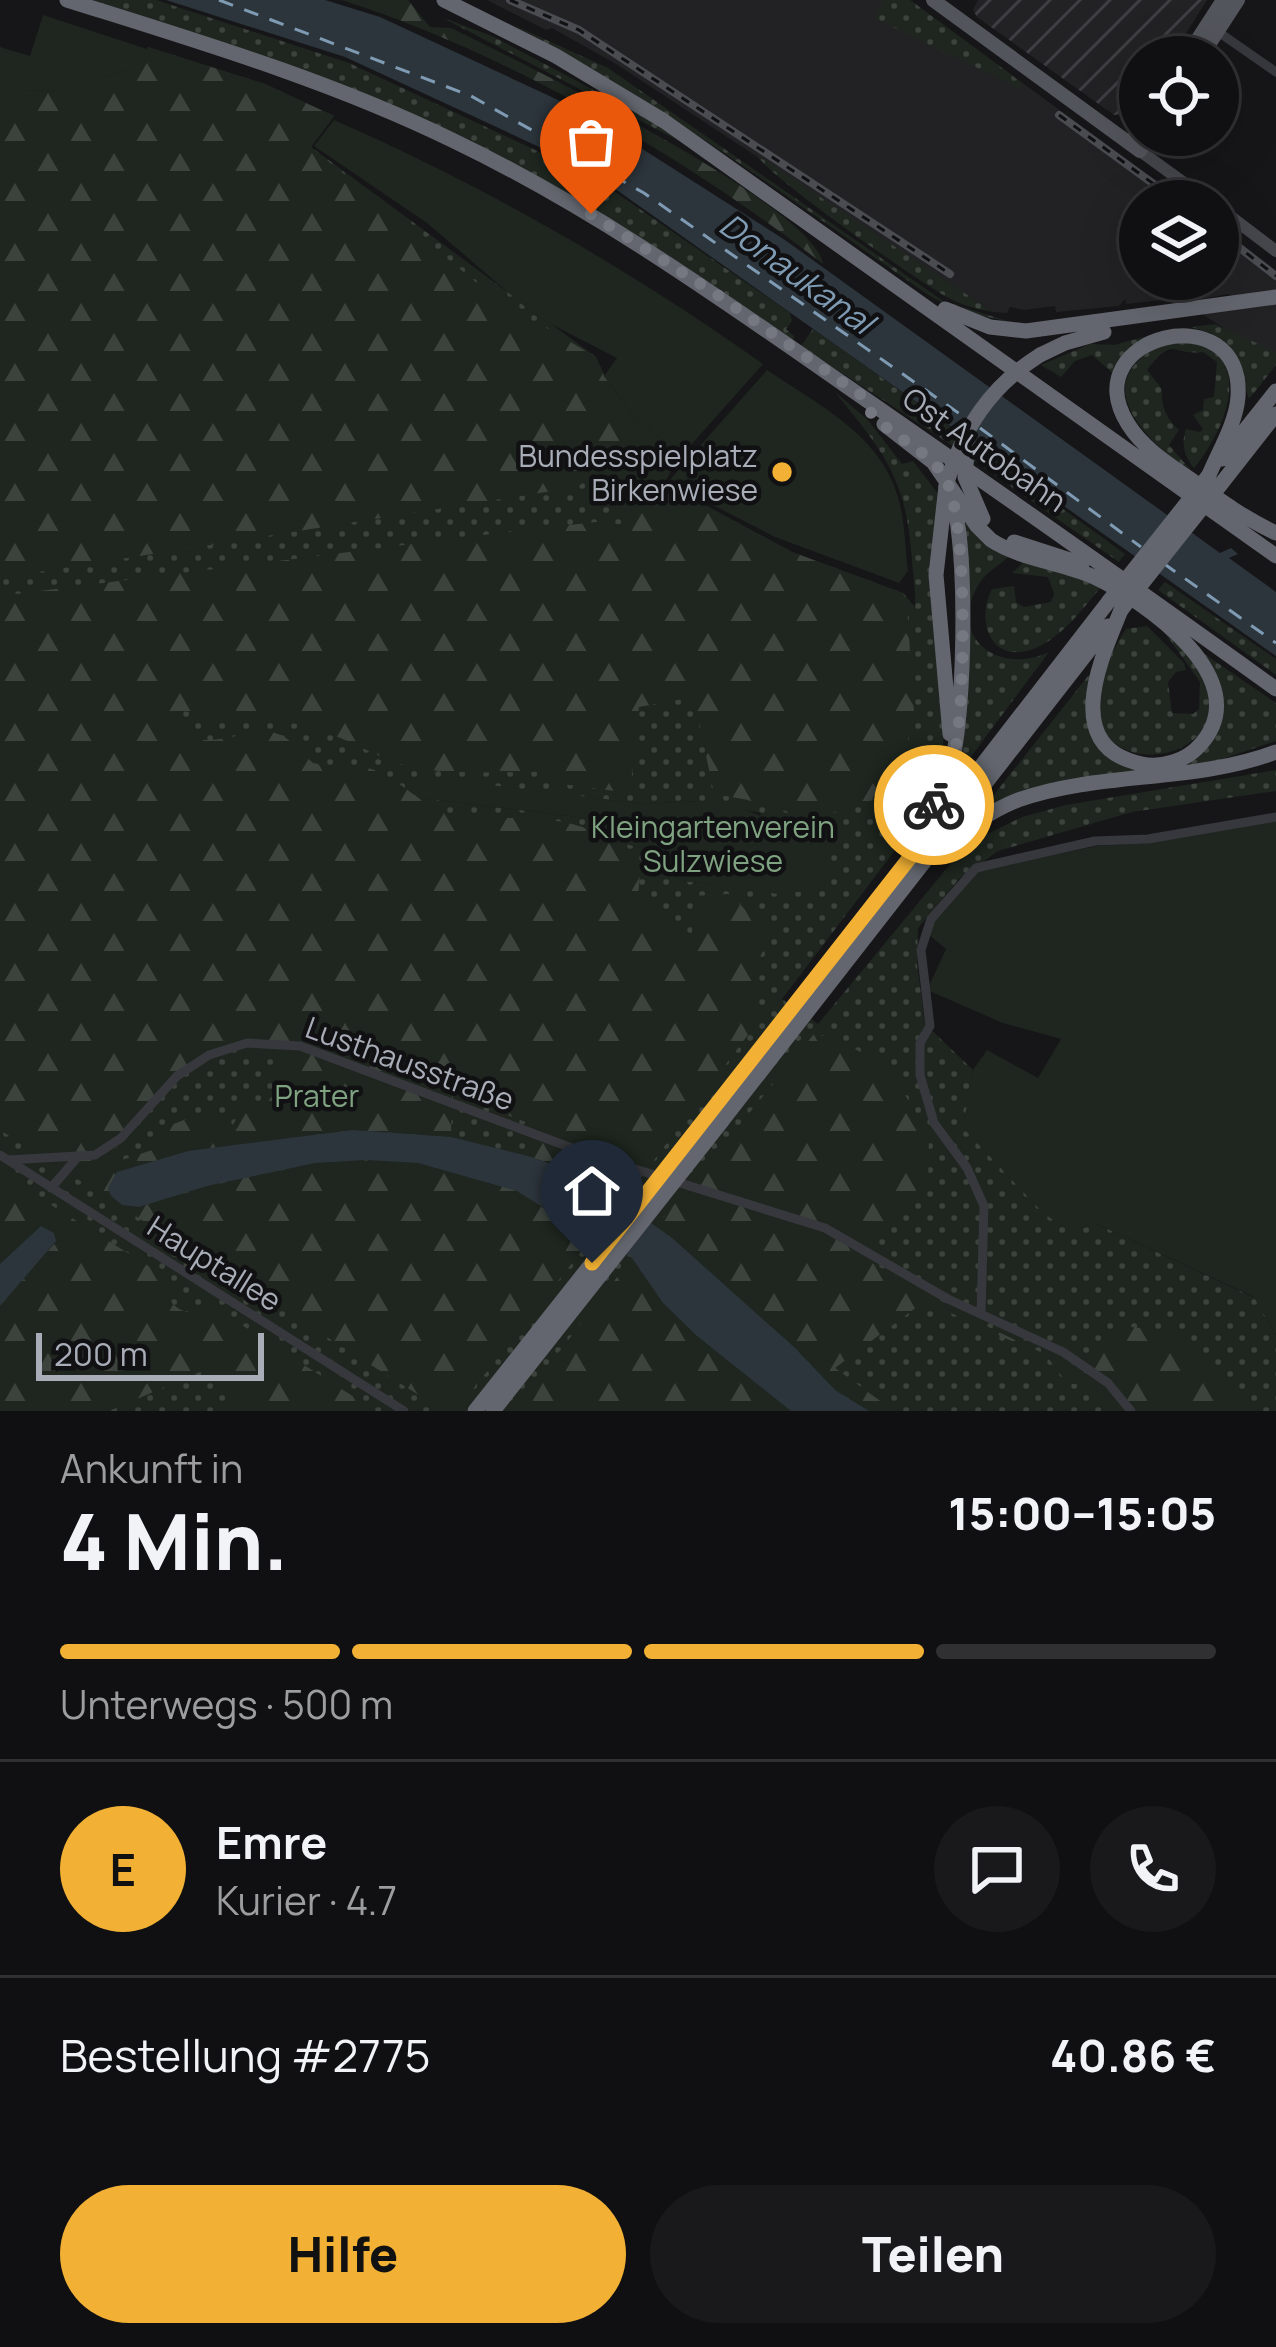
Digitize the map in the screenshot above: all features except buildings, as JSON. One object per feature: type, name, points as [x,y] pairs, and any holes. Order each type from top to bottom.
[{"type":"highway","name":"Ost Autobahn","points":[[68,0],[283,70],[452,140],[628,236],[1276,689]]},
{"type":"highway","points":[[444,0],[631,100],[1276,556]]},
{"type":"highway","points":[[905,290],[961,318],[1015,331],[1276,298]]},
{"type":"highway","points":[[905,290],[1241,521],[1276,537]]},
{"type":"highway","points":[[917,860],[943,784],[950,723],[937,591],[941,509],[969,427],[995,391],[1040,355],[1093,334],[1276,307]]},
{"type":"highway","points":[[1215,479],[1238,400],[1234,371],[1221,352],[1202,339],[1177,334],[1154,339],[1136,351],[1121,376],[1119,398],[1129,426],[1151,451],[1276,537]]},
{"type":"highway","points":[[493,1411],[1215,479],[1276,391]]},
{"type":"highway","points":[[861,395],[866,409],[927,456],[991,540],[1109,585],[1199,656],[1214,683],[1215,715],[1206,739],[1180,759],[1136,762],[1116,752],[1097,728],[1091,704],[1094,678],[1115,606]]},
{"type":"highway","points":[[1215,479],[1276,414]]},
{"type":"highway","points":[[969,427],[965,478],[983,519],[1004,538],[1066,556],[1099,573],[1276,698]]},
{"type":"highway","points":[[943,784],[957,742],[960,695],[959,527],[948,482]]},
{"type":"highway","points":[[917,860],[1016,801],[1066,789],[1240,764],[1276,752]]},
{"type":"highway","points":[[917,860],[1043,802],[1276,764]]},
{"type":"highway","points":[[476,1411],[803,1007]]},
{"type":"main road","points":[[933,0],[956,7],[1119,135]]},
{"type":"main road","points":[[1209,36],[1222,0]]},
{"type":"main road","points":[[1205,36],[1238,0]]},
{"type":"street","points":[[1212,28],[1276,72]]},
{"type":"street","points":[[1146,156],[1180,180]]},
{"type":"street","points":[[1239,223],[1276,251]]},
{"type":"street","points":[[980,1313],[984,1206],[967,1168],[934,1123],[925,1101],[919,1058],[920,1042],[930,1025],[921,950],[928,925],[976,868],[1096,841],[1148,839],[1276,817]]},
{"type":"street","name":"Lusthausstraße","points":[[4,1158],[76,1159],[110,1148],[177,1076],[209,1055],[255,1042],[300,1046],[593,1156],[825,1228],[934,1292],[1063,1352],[1108,1383],[1131,1411]]},
{"type":"street","name":"Hauptallee","points":[[4,1158],[404,1411]]},
{"type":"street","name":"Lusthausstraße","points":[[51,1188],[76,1159]]},
{"type":"shaded area","points":[[487,0],[910,0],[1154,180],[1119,180],[1119,300],[1124,300],[1119,306],[1056,312],[1055,306],[993,312],[616,64],[552,28],[546,30]]},
{"type":"shaded area","points":[[978,0],[1207,0],[1184,36],[1119,36],[1119,114],[1114,115],[973,10]]},
{"type":"shaded area","points":[[1239,243],[1276,272],[1276,352],[1239,338],[1202,314],[1225,300],[1239,300]]},
{"type":"green space","points":[[90,0],[156,0],[349,63],[595,178],[790,313],[792,321],[786,329],[795,337],[792,340],[612,220],[473,143]]},
{"type":"green space","points":[[342,0],[408,0],[430,27],[451,28],[594,100],[770,206],[807,238],[823,264],[713,185],[593,112],[468,49]]},
{"type":"green space","points":[[883,0],[910,0],[1022,83],[1018,88],[875,18]]},
{"type":"green space","points":[[43,15],[147,49],[137,67],[58,91],[0,90],[0,47],[30,56]]},
{"type":"green space","points":[[443,18],[492,36],[667,129],[706,155]]},
{"type":"green space","points":[[509,23],[608,68],[943,301],[1014,323],[954,309],[927,294],[670,118]]},
{"type":"green space","name":"Prater","points":[[148,47],[265,84],[334,116],[311,147],[596,357],[630,414],[675,463],[664,483],[792,552],[903,593],[915,607],[909,532],[898,487],[880,451],[835,392],[867,419],[902,464],[913,461],[939,495],[931,567],[944,737],[937,778],[918,820],[782,999],[818,1024],[967,844],[1022,817],[1066,805],[1276,770],[1276,791],[1132,812],[998,851],[959,879],[918,928],[917,964],[925,1024],[973,1070],[964,1128],[1097,1224],[1255,1298],[1276,1335],[1276,1411],[0,1411],[0,90],[58,91],[137,67]],"holes":[[[418,777],[643,804],[698,801],[761,813],[732,887],[685,881],[661,869],[641,848],[612,840],[591,813],[586,818],[421,798]]]},
{"type":"green space","name":"Prater","points":[[148,47],[265,84],[334,116],[311,147],[526,323],[540,324],[596,357],[633,415],[666,443],[661,451],[675,463],[664,483],[792,552],[903,593],[907,606],[914,712],[902,768],[869,801],[811,820],[760,802],[714,794],[694,697],[639,707],[630,793],[562,784],[553,772],[423,769],[299,724],[175,712],[180,728],[190,737],[275,733],[313,763],[368,768],[456,817],[544,819],[579,826],[611,842],[626,856],[640,873],[638,898],[669,925],[692,934],[693,896],[728,894],[772,933],[752,973],[762,1016],[622,1203],[604,1182],[528,1156],[528,1123],[452,1094],[451,1137],[353,1130],[188,1151],[139,1207],[280,1171],[374,1162],[468,1175],[522,1194],[562,1220],[598,1230],[456,1411],[444,1411],[230,1276],[213,1253],[186,1248],[0,1130],[0,596],[596,522],[630,525],[623,495],[606,499],[599,495],[600,472],[577,487],[0,578],[0,90],[58,91],[137,67]],"holes":[[[237,1049],[262,1060],[283,1055],[272,1097],[242,1108],[233,1125],[208,1111],[155,1131],[152,1150],[110,1164],[103,1162],[194,1067]]]},
{"type":"green space","points":[[334,120],[555,231],[763,364],[675,463],[661,451],[666,443],[633,415],[604,376],[617,358],[537,317],[427,223],[314,146]]},
{"type":"green space","points":[[757,155],[993,312],[952,300],[907,271],[814,205]]},
{"type":"green space","points":[[1215,324],[1276,352],[1276,365],[1249,399],[1233,352],[1211,333],[1191,327]]},
{"type":"green space","points":[[813,329],[958,432],[953,446],[801,346]]},
{"type":"green space","points":[[1166,331],[1117,377],[1092,355],[1075,361],[1061,377],[1041,365],[1090,344],[1114,345]]},
{"type":"green space","points":[[1165,343],[1195,344],[1214,353],[1225,366],[1229,382],[1222,420],[1194,468],[1184,450],[1184,434],[1186,429],[1203,429],[1193,415],[1203,410],[1204,399],[1214,397],[1217,362],[1203,352],[1173,349],[1147,370],[1162,389],[1165,411],[1179,430],[1169,445],[1192,477],[1142,429],[1125,393],[1128,376],[1140,359]]},
{"type":"green space","name":"Bundesspielplatz Birkenwiese","points":[[767,370],[826,409],[877,455],[902,515],[908,571],[899,583],[775,537],[668,482]]},
{"type":"green space","points":[[978,447],[1125,554],[1119,562],[973,460]]},
{"type":"green space","points":[[966,521],[983,543],[1008,557],[982,580],[970,603],[973,635],[996,655],[1012,659],[1049,652],[952,782],[967,685]]},
{"type":"green space","points":[[1023,563],[1074,574],[1102,586],[1051,639],[1016,652],[996,644],[985,613],[992,589],[1014,586],[1016,602],[1024,607],[1051,602],[1054,594],[1048,577],[1012,573]]},
{"type":"green space","points":[[1165,582],[1276,659],[1276,675],[1158,590]]},
{"type":"green space","points":[[1147,626],[1184,663],[1186,670],[1176,672],[1168,682],[1172,713],[1193,714],[1199,709],[1200,682],[1160,626],[1193,659],[1209,700],[1202,730],[1179,749],[1149,755],[1120,747],[1101,724],[1100,685],[1126,629]]},
{"type":"green space","points":[[1200,651],[1276,703],[1276,741],[1219,760],[1062,783],[986,809],[1092,671],[1106,748],[1173,765],[1218,717]]},
{"type":"green space","name":"Kleingartenverein Sulzwiese","points":[[417,776],[643,804],[698,801],[737,806],[826,844],[824,889],[778,894],[685,881],[661,869],[641,848],[612,840],[590,813],[586,818],[420,798]]},
{"type":"green space","points":[[1276,820],[1276,1335],[1254,1297],[1097,1224],[1071,1232],[1043,1213],[963,1128],[973,1070],[987,1050],[1038,1078],[1061,1039],[1003,1023],[927,990],[946,949],[928,934],[935,918],[974,872],[1096,846],[1147,843]]},
{"type":"green space","points":[[814,1034],[833,1038],[886,1065],[929,1133],[928,1191],[856,1254],[994,1330],[1085,1373],[1116,1325],[1163,1331],[1194,1347],[1206,1370],[1229,1386],[1248,1411],[1117,1411],[1091,1386],[1067,1383],[1048,1358],[925,1301],[835,1368],[894,1411],[869,1411],[835,1390],[671,1237],[654,1229]]},
{"type":"green space","points":[[0,1173],[163,1275],[167,1295],[179,1308],[195,1313],[215,1308],[376,1411],[231,1411],[227,1386],[207,1369],[109,1411],[0,1411],[0,1306],[56,1242],[41,1227],[0,1264]]},
{"type":"green space","points":[[632,1258],[663,1303],[791,1411],[513,1411]]},
{"type":"water","name":"Donaukanal","points":[[166,0],[325,0],[380,17],[586,113],[785,240],[1220,553],[1231,548],[1238,554],[1229,558],[1276,592],[1276,656],[587,169],[345,57]]},
{"type":"water","points":[[353,1130],[451,1137],[604,1182],[622,1203],[671,1237],[794,1347],[835,1390],[869,1411],[791,1411],[697,1336],[663,1303],[632,1258],[598,1230],[563,1220],[517,1191],[418,1163],[366,1160],[315,1163],[207,1186],[139,1207],[122,1205],[108,1188],[117,1172],[188,1151]]},
{"type":"water","points":[[41,1226],[54,1233],[56,1241],[0,1306],[0,1264]]},
{"type":"ferry route","points":[[219,0],[471,96],[644,193],[967,419]]},
{"type":"ferry route","points":[[980,428],[1141,547]]},
{"type":"ferry route","points":[[1163,563],[1276,643]]},
{"type":"railway","points":[[510,0],[579,30],[950,274]]},
{"type":"railway","points":[[1059,115],[1148,180]]},
{"type":"railway","points":[[1239,247],[1276,276]]},
{"type":"way so far","points":[[591,214],[861,395],[866,409],[927,456],[948,482],[959,527],[960,715],[950,773],[934,805]]},
{"type":"place","name":"Bundesspielplatz Birkenwiese","points":[[782,472]]},
{"type":"route","points":[[592,1263],[915,851],[934,805]]}]
